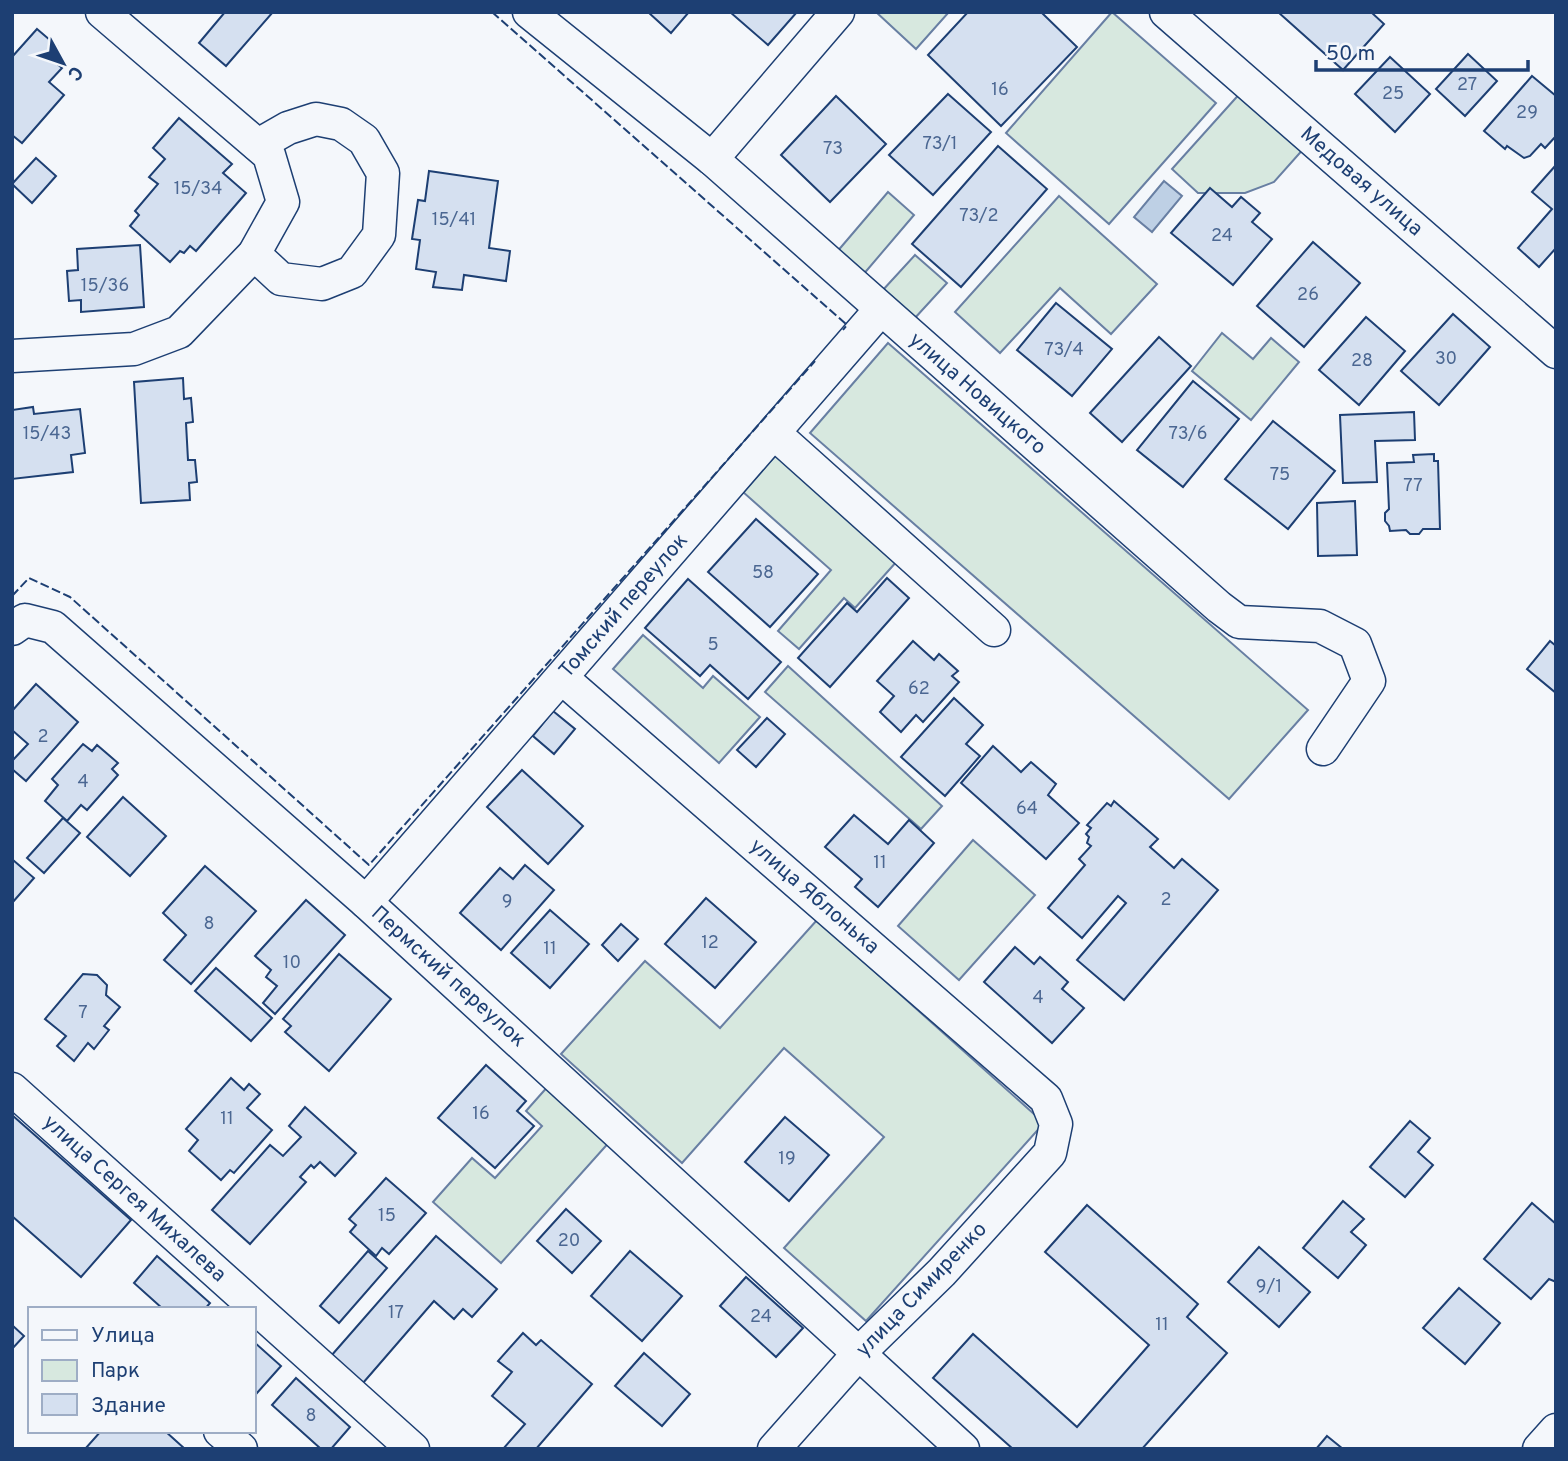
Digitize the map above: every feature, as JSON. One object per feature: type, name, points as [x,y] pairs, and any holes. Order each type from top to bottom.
[{"type":"street","points":[[12,356],[134,349],[179,332],[254,254],[283,202],[269,155],[102,12]]},
{"type":"street","name":"улица Новицкого","points":[[529,12],[712,159],[1228,615],[1239,622],[1320,626],[1355,644],[1369,681],[1323,748]]},
{"type":"street","points":[[712,159],[838,12]]},
{"type":"street","name":"Медовая улица","points":[[1166,12],[1556,352]]},
{"type":"street","points":[[254,254],[281,279],[322,284],[352,272],[379,235],[383,173],[364,140],[341,124],[316,119],[288,128],[258,145]]},
{"type":"street","name":"Томский переулок","points":[[366,902],[881,309]]},
{"type":"street","points":[[774,433],[995,630]]},
{"type":"street","name":"Пермский переулок","points":[[18,624],[53,627],[366,902],[963,1449]]},
{"type":"street","name":"улица Яблонька","points":[[562,678],[1046,1099],[1056,1124]]},
{"type":"street","name":"улица Сергея Михалева","points":[[12,1090],[254,1307]]},
{"type":"street","name":"улица Симиренко","points":[[774,1449],[859,1353],[942,1272],[1050,1153],[1056,1124]]},
{"type":"street","name":"улица Сергея Михалева","points":[[256,1308],[413,1449]]},
{"type":"street","points":[[1539,1449],[1556,1430]]},
{"type":"street","points":[[222,1433],[241,1449]]},
{"type":"green space","points":[[876,12],[949,12],[916,49]]},
{"type":"green space","points":[[1112,12],[1216,103],[1109,224],[1006,133]]},
{"type":"green space","points":[[1243,90],[1306,146],[1274,182],[1245,193],[1198,193],[1172,169]]},
{"type":"green space","points":[[888,192],[914,215],[862,276],[836,253]]},
{"type":"green space","points":[[1059,196],[1157,284],[1111,334],[1060,288],[1000,353],[955,312]]},
{"type":"green space","points":[[915,255],[947,283],[914,319],[882,291]]},
{"type":"green space","points":[[1222,333],[1253,359],[1271,338],[1299,362],[1251,420],[1192,371]]},
{"type":"green space","points":[[888,343],[1308,710],[1229,799],[810,433]]},
{"type":"green space","points":[[778,453],[898,560],[855,608],[844,598],[799,649],[778,631],[831,570],[743,492]]},
{"type":"green space","points":[[643,635],[703,688],[713,676],[760,717],[719,763],[613,669]]},
{"type":"green space","points":[[788,666],[942,806],[921,829],[765,692]]},
{"type":"green space","points":[[973,840],[1035,895],[959,980],[898,926]]},
{"type":"green space","points":[[817,920],[1044,1123],[866,1321],[784,1248],[884,1137],[784,1048],[682,1163],[561,1054],[645,961],[720,1028]]},
{"type":"green space","points":[[550,1084],[612,1139],[501,1263],[433,1202],[472,1158],[495,1178],[542,1126],[526,1111]]},
{"type":"water","points":[[1164,181],[1182,196],[1152,232],[1134,217]]},
{"type":"building","points":[[225,12],[273,12],[226,66],[199,43]]},
{"type":"building","points":[[648,12],[689,12],[671,33]]},
{"type":"building","points":[[730,12],[797,12],[768,45]]},
{"type":"building","points":[[968,12],[1041,12],[1077,47],[1001,126],[928,55]]},
{"type":"building","points":[[1278,12],[1371,12],[1384,24],[1343,70]]},
{"type":"building","points":[[37,29],[57,46],[48,56],[62,68],[49,82],[64,95],[22,143],[12,135],[12,57]]},
{"type":"building","points":[[1468,54],[1497,81],[1465,116],[1436,89]]},
{"type":"building","points":[[1390,57],[1430,94],[1395,132],[1355,94]]},
{"type":"building","points":[[1532,76],[1556,96],[1556,136],[1545,148],[1541,144],[1530,156],[1524,158],[1507,146],[1505,149],[1484,131]]},
{"type":"building","points":[[948,94],[991,132],[933,195],[889,155]]},
{"type":"building","points":[[836,96],[886,144],[830,202],[781,155]]},
{"type":"building","points":[[179,118],[232,164],[223,173],[246,193],[196,251],[190,246],[184,253],[180,251],[170,262],[130,226],[139,215],[135,211],[158,184],[149,177],[165,159],[153,148]]},
{"type":"building","points":[[998,146],[1047,189],[961,287],[912,244]]},
{"type":"building","points":[[36,158],[56,176],[32,203],[12,184]]},
{"type":"building","points":[[1556,165],[1556,248],[1539,267],[1518,248],[1552,209],[1532,192]]},
{"type":"building","points":[[429,171],[498,181],[489,248],[510,251],[506,281],[464,275],[462,290],[433,287],[436,272],[416,269],[420,240],[412,239],[418,200],[425,201]]},
{"type":"building","points":[[1210,188],[1232,207],[1241,197],[1260,213],[1252,222],[1272,239],[1233,285],[1171,233]]},
{"type":"building","points":[[1313,242],[1360,283],[1304,347],[1257,306]]},
{"type":"building","points":[[140,245],[144,307],[81,312],[81,300],[69,301],[67,271],[78,270],[77,249]]},
{"type":"building","points":[[1056,303],[1112,349],[1072,396],[1017,350]]},
{"type":"building","points":[[1453,314],[1490,347],[1439,405],[1401,371]]},
{"type":"building","points":[[1366,317],[1405,351],[1359,405],[1319,370]]},
{"type":"building","points":[[1159,337],[1191,366],[1122,442],[1090,413]]},
{"type":"building","points":[[183,378],[184,399],[191,398],[193,422],[186,423],[188,460],[195,460],[197,482],[189,483],[190,500],[141,503],[134,382]]},
{"type":"building","points":[[1193,381],[1239,419],[1183,487],[1137,450]]},
{"type":"building","points":[[33,407],[34,414],[80,409],[85,453],[71,455],[73,472],[12,479],[12,410]]},
{"type":"building","points":[[1414,412],[1415,440],[1375,441],[1377,482],[1343,483],[1340,415]]},
{"type":"building","points":[[1273,421],[1335,471],[1288,529],[1225,479]]},
{"type":"building","points":[[1434,454],[1434,461],[1438,461],[1440,529],[1423,529],[1419,534],[1410,534],[1406,530],[1390,531],[1385,521],[1385,513],[1389,509],[1387,463],[1414,462],[1413,455]]},
{"type":"building","points":[[1355,501],[1357,555],[1318,556],[1317,503]]},
{"type":"building","points":[[756,519],[818,574],[770,627],[708,572]]},
{"type":"building","points":[[887,578],[909,598],[830,687],[798,658],[847,603],[857,612]]},
{"type":"building","points":[[688,579],[781,662],[748,699],[710,665],[700,676],[645,628]]},
{"type":"building","points":[[913,641],[934,660],[939,654],[958,671],[952,676],[959,682],[923,722],[916,715],[901,732],[880,712],[894,696],[877,681]]},
{"type":"building","points":[[1550,641],[1556,646],[1556,693],[1527,669]]},
{"type":"building","points":[[36,684],[78,722],[26,781],[12,769],[12,761],[28,744],[12,730],[12,711]]},
{"type":"building","points":[[954,698],[983,725],[966,744],[980,756],[945,796],[901,757]]},
{"type":"building","points":[[553,711],[575,729],[554,754],[533,736]]},
{"type":"building","points":[[767,718],[785,734],[756,767],[737,750]]},
{"type":"building","points":[[83,744],[92,751],[97,745],[118,763],[112,769],[118,775],[87,810],[81,805],[67,821],[45,801],[58,785],[52,779]]},
{"type":"building","points":[[993,746],[1021,772],[1031,762],[1056,784],[1048,795],[1079,823],[1046,859],[961,783]]},
{"type":"building","points":[[522,770],[583,826],[548,864],[487,807]]},
{"type":"building","points":[[123,797],[166,836],[130,876],[87,837]]},
{"type":"building","points":[[1114,801],[1158,839],[1150,847],[1174,868],[1182,859],[1218,890],[1124,1000],[1077,960],[1126,903],[1118,896],[1082,938],[1048,908],[1085,865],[1079,859],[1091,846],[1087,843],[1089,837],[1086,834],[1091,828],[1087,825],[1107,803],[1111,806]]},
{"type":"building","points":[[854,815],[888,844],[909,820],[934,843],[878,907],[855,887],[862,879],[825,847]]},
{"type":"building","points":[[63,818],[80,833],[44,873],[27,858]]},
{"type":"building","points":[[12,861],[34,878],[12,903]]},
{"type":"building","points":[[525,865],[554,890],[501,950],[460,913],[500,868],[513,879]]},
{"type":"building","points":[[205,866],[256,911],[191,984],[164,960],[186,935],[163,913]]},
{"type":"building","points":[[706,898],[756,942],[715,988],[665,944]]},
{"type":"building","points":[[306,900],[345,935],[275,1014],[263,1003],[277,986],[266,977],[271,970],[255,956]]},
{"type":"building","points":[[550,910],[589,944],[550,988],[511,953]]},
{"type":"building","points":[[621,924],[638,939],[618,961],[602,945]]},
{"type":"building","points":[[1015,947],[1034,964],[1040,957],[1068,982],[1062,989],[1084,1008],[1052,1043],[984,982]]},
{"type":"building","points":[[339,954],[391,999],[329,1071],[285,1032],[291,1026],[283,1019]]},
{"type":"building","points":[[216,968],[272,1018],[251,1041],[195,991]]},
{"type":"building","points":[[83,974],[97,975],[107,985],[106,995],[120,1007],[104,1026],[109,1030],[94,1049],[88,1043],[74,1061],[57,1046],[66,1036],[45,1019]]},
{"type":"building","points":[[486,1065],[526,1101],[517,1111],[534,1126],[495,1168],[438,1118]]},
{"type":"building","points":[[231,1078],[244,1090],[249,1084],[260,1094],[247,1108],[272,1130],[234,1173],[230,1170],[221,1180],[189,1151],[198,1140],[186,1129]]},
{"type":"building","points":[[305,1107],[356,1153],[335,1176],[320,1162],[314,1168],[311,1165],[300,1177],[306,1182],[250,1244],[212,1210],[270,1145],[283,1156],[301,1137],[289,1126]]},
{"type":"building","points":[[12,1115],[131,1220],[81,1277],[12,1216]]},
{"type":"building","points":[[785,1117],[829,1155],[789,1201],[745,1162]]},
{"type":"building","points":[[1410,1121],[1430,1138],[1418,1152],[1433,1165],[1405,1197],[1370,1167]]},
{"type":"building","points":[[386,1178],[426,1213],[389,1254],[382,1248],[376,1256],[350,1232],[356,1225],[349,1219]]},
{"type":"building","points":[[1343,1201],[1364,1219],[1351,1232],[1366,1245],[1338,1278],[1303,1248]]},
{"type":"building","points":[[1532,1203],[1556,1224],[1556,1282],[1549,1279],[1531,1299],[1484,1259]]},
{"type":"building","points":[[1087,1205],[1198,1304],[1187,1317],[1227,1353],[1142,1449],[1013,1449],[933,1378],[973,1334],[1077,1427],[1149,1345],[1045,1252]]},
{"type":"building","points":[[566,1209],[601,1241],[572,1273],[537,1241]]},
{"type":"building","points":[[436,1236],[497,1289],[472,1317],[463,1309],[454,1319],[434,1301],[363,1383],[331,1356]]},
{"type":"building","points":[[1259,1247],[1310,1292],[1279,1327],[1228,1282]]},
{"type":"building","points":[[368,1251],[387,1268],[339,1323],[320,1306]]},
{"type":"building","points":[[630,1251],[682,1296],[642,1341],[591,1296]]},
{"type":"building","points":[[157,1256],[210,1303],[207,1307],[161,1307],[134,1283]]},
{"type":"building","points":[[746,1277],[803,1328],[776,1357],[720,1306]]},
{"type":"building","points":[[1459,1288],[1500,1323],[1465,1364],[1423,1328]]},
{"type":"building","points":[[12,1325],[24,1336],[12,1349]]},
{"type":"building","points":[[523,1333],[536,1345],[541,1340],[592,1384],[536,1449],[503,1449],[525,1424],[492,1396],[512,1372],[498,1361]]},
{"type":"building","points":[[256,1344],[281,1366],[256,1392]]},
{"type":"building","points":[[644,1353],[690,1394],[662,1426],[615,1386]]},
{"type":"building","points":[[296,1378],[350,1427],[331,1449],[321,1449],[272,1405]]},
{"type":"building","points":[[99,1433],[167,1433],[185,1449],[85,1449]]},
{"type":"building","points":[[1327,1436],[1343,1449],[1316,1449]]},
{"type":"fence","points":[[492,12],[847,325],[843,330]]},
{"type":"fence","points":[[12,596],[29,578],[70,597],[369,865],[815,361]]}]
